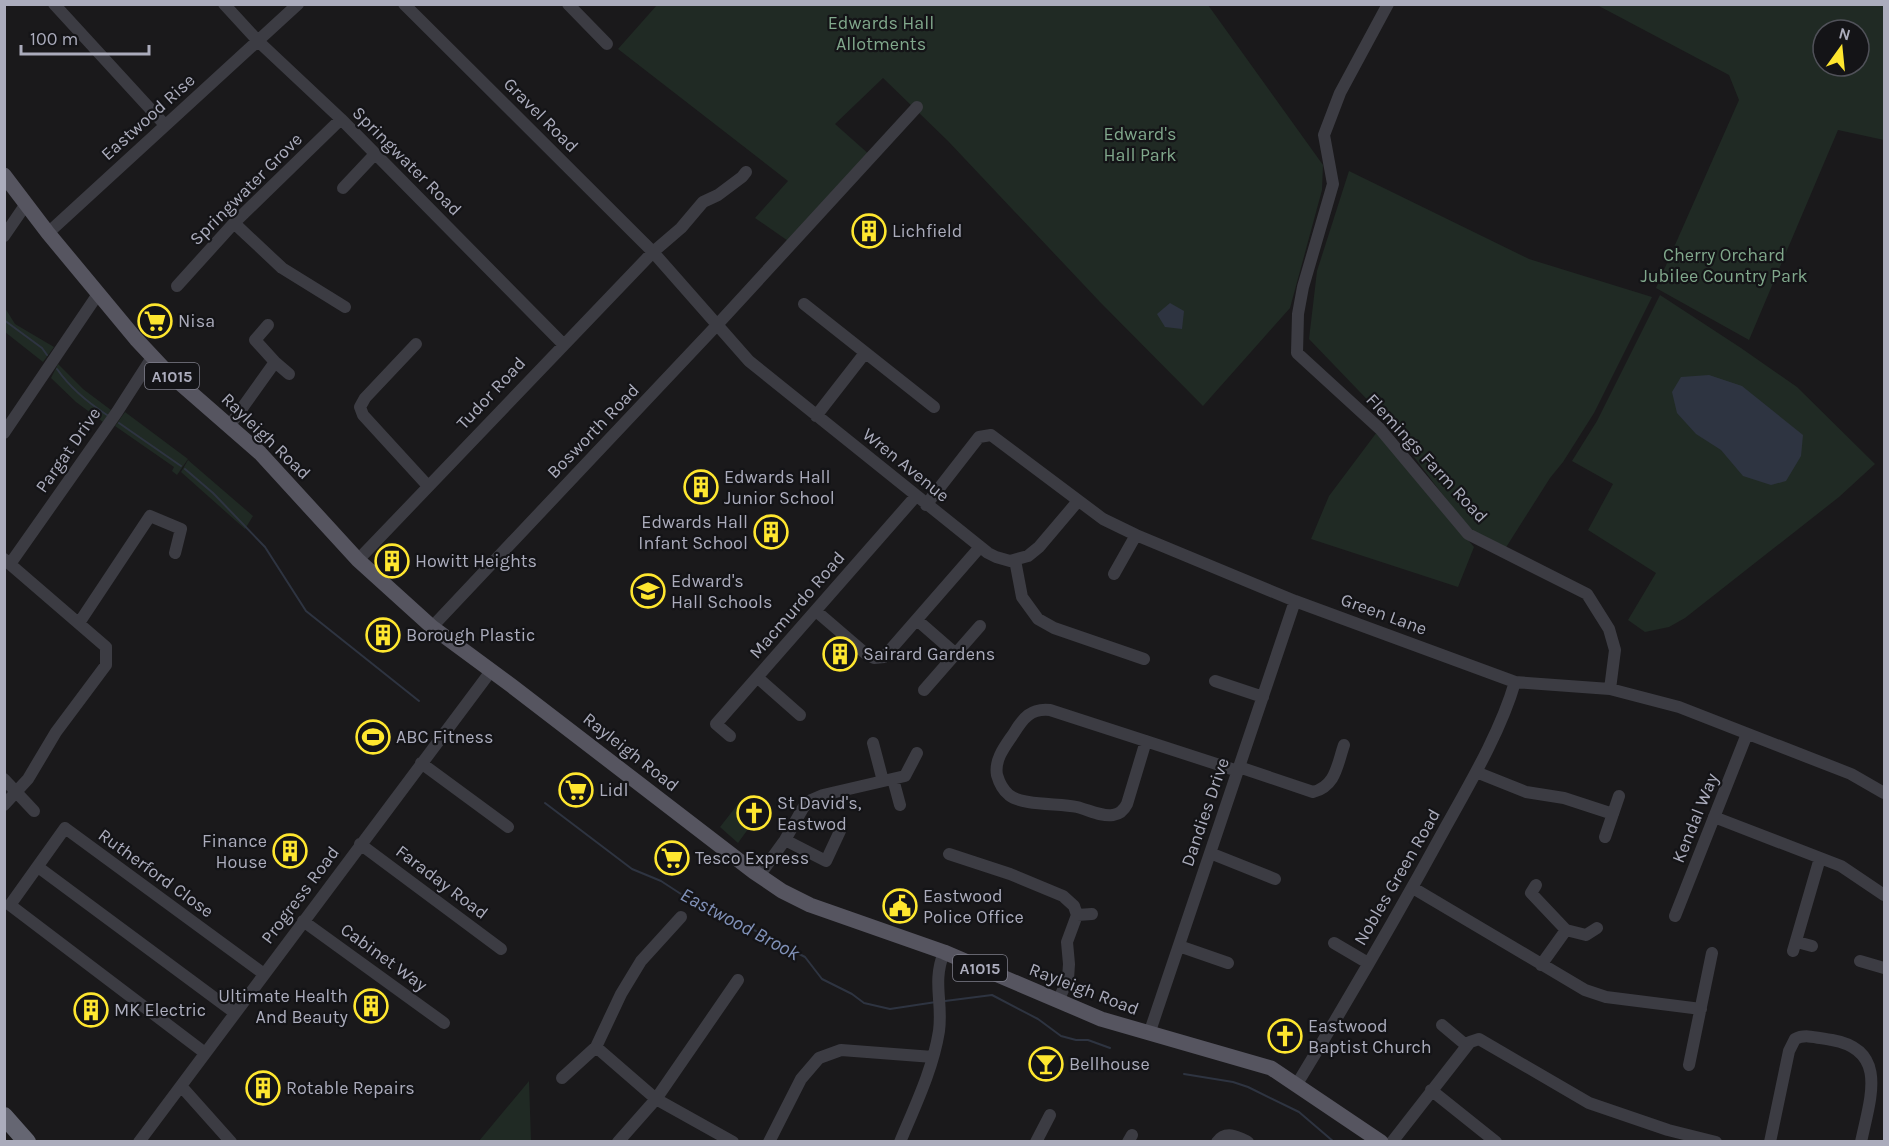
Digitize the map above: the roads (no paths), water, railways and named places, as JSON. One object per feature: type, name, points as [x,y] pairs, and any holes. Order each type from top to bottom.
[{"type":"highway","points":[[4,1116],[27,1142]]},
{"type":"highway","points":[[4,1124],[18,1142]]},
{"type":"main road","name":"Rayleigh Road","points":[[4,174],[98,294],[166,371],[260,453],[358,560],[432,627],[759,876],[810,905],[944,952],[1101,1019],[1271,1068],[1380,1142]]},
{"type":"street","points":[[54,4],[165,125]]},
{"type":"street","name":"Springwater Road","points":[[224,4],[258,41],[341,119],[563,344]]},
{"type":"street","name":"Eastwood Rise","points":[[48,232],[298,4]]},
{"type":"street","name":"Gravel Road","points":[[404,4],[652,252],[717,326]]},
{"type":"street","points":[[568,4],[607,44]]},
{"type":"street","name":"Flemings Farm Road","points":[[1388,4],[1340,93],[1324,135],[1333,184],[1303,287],[1298,314],[1297,352],[1380,429],[1468,534],[1587,594],[1609,629],[1615,650],[1610,689]]},
{"type":"street","name":"Bosworth Road","points":[[432,627],[717,326],[917,107]]},
{"type":"street","name":"Springwater Grove","points":[[177,286],[234,223],[341,119]]},
{"type":"street","points":[[343,188],[375,154]]},
{"type":"street","name":"Tudor Road","points":[[358,560],[652,252],[681,228],[701,204],[726,189],[746,172]]},
{"type":"street","points":[[4,236],[26,204]]},
{"type":"street","points":[[234,223],[282,268],[345,307]]},
{"type":"street","points":[[4,434],[98,294]]},
{"type":"street","points":[[804,304],[934,407]]},
{"type":"street","points":[[268,325],[255,340],[289,374]]},
{"type":"street","name":"Wren Avenue","points":[[717,326],[748,361],[926,505],[996,557],[1015,560]]},
{"type":"street","points":[[416,344],[364,398],[360,407],[363,415],[428,486]]},
{"type":"street","points":[[816,416],[865,353]]},
{"type":"street","name":"Pargat Drive","points":[[7,562],[117,412],[153,356]]},
{"type":"street","points":[[230,425],[275,362]]},
{"type":"street","name":"Green Lane","points":[[926,505],[975,441],[987,434],[1103,519],[1295,601],[1515,682],[1610,689],[1679,707],[1851,774],[1884,793]]},
{"type":"street","name":"Macmurdo Road","points":[[730,736],[716,724],[916,496]]},
{"type":"street","points":[[1078,501],[1039,547],[1028,556],[1015,560],[1022,597],[1038,619],[1054,628],[1144,658]]},
{"type":"street","points":[[79,624],[150,516],[181,529],[175,553]]},
{"type":"street","points":[[1114,574],[1136,535]]},
{"type":"street","points":[[816,612],[866,654],[878,659],[887,654],[980,547]]},
{"type":"street","points":[[4,805],[28,779],[56,732],[106,665],[106,647],[7,562]]},
{"type":"street","name":"Dandies Drive","points":[[1149,1034],[1295,601]]},
{"type":"street","points":[[917,620],[956,654]]},
{"type":"street","points":[[924,690],[980,626]]},
{"type":"street","name":"Progress Road","points":[[139,1142],[491,671]]},
{"type":"street","points":[[758,678],[800,715]]},
{"type":"street","points":[[1215,681],[1263,697]]},
{"type":"street","name":"Nobles Green Road","points":[[1297,1084],[1413,888],[1476,772],[1515,682]]},
{"type":"street","points":[[1146,741],[1127,804],[1117,814],[1103,814],[1076,807],[1015,798],[1004,790],[998,775],[997,767],[1002,751],[1024,718],[1035,710],[1050,710],[1313,792],[1324,789],[1331,782],[1344,745]]},
{"type":"street","name":"Kendal Way","points":[[1675,916],[1748,734]]},
{"type":"street","points":[[873,743],[900,806]]},
{"type":"street","points":[[759,876],[809,801],[823,795],[907,774],[917,753]]},
{"type":"street","points":[[421,763],[508,827]]},
{"type":"street","points":[[1476,772],[1526,792],[1564,798],[1613,814]]},
{"type":"street","points":[[4,779],[34,811]]},
{"type":"street","points":[[1605,837],[1619,796]]},
{"type":"street","points":[[1714,817],[1841,866],[1884,895]]},
{"type":"street","name":"Rutherford Close","points":[[205,1053],[10,905],[65,828],[264,974]]},
{"type":"street","points":[[784,840],[826,861],[840,831]]},
{"type":"street","name":"Faraday Road","points":[[360,844],[501,949]]},
{"type":"street","points":[[1210,853],[1275,879]]},
{"type":"street","points":[[949,854],[1010,874],[1057,894],[1074,906],[1077,915],[1067,942],[1068,979],[1058,1001]]},
{"type":"street","points":[[1812,946],[1795,946],[1820,858]]},
{"type":"street","points":[[38,867],[235,1013]]},
{"type":"street","points":[[1536,885],[1531,893],[1566,930],[1586,935],[1597,928]]},
{"type":"street","points":[[1413,888],[1585,990],[1606,997],[1701,1009]]},
{"type":"street","points":[[1077,915],[1092,914]]},
{"type":"street","points":[[562,1077],[596,1047],[621,994],[641,961],[681,917]]},
{"type":"street","name":"Cabinet Way","points":[[303,921],[444,1023]]},
{"type":"street","points":[[1542,965],[1566,930]]},
{"type":"street","points":[[1334,943],[1368,963]]},
{"type":"street","points":[[1179,946],[1228,963]]},
{"type":"street","points":[[900,1142],[921,1094],[933,1057],[938,1035],[940,1006],[938,969],[944,952]]},
{"type":"street","points":[[1689,1065],[1712,953]]},
{"type":"street","points":[[1860,961],[1884,968]]},
{"type":"street","points":[[618,1142],[656,1099],[738,980]]},
{"type":"street","points":[[1442,1025],[1467,1046]]},
{"type":"street","points":[[1770,1142],[1789,1052],[1795,1039],[1804,1036],[1840,1042],[1859,1048],[1879,1079],[1861,1142]]},
{"type":"street","points":[[1392,1142],[1470,1042],[1479,1039],[1589,1102],[1667,1136],[1716,1142]]},
{"type":"street","points":[[596,1047],[656,1099],[733,1142]]},
{"type":"street","points":[[769,1142],[801,1079],[819,1058],[840,1050],[933,1057]]},
{"type":"street","points":[[181,1086],[231,1142]]},
{"type":"street","points":[[1431,1090],[1496,1142]]},
{"type":"street","points":[[1036,1142],[1050,1115]]},
{"type":"street","points":[[1217,1142],[1219,1138],[1226,1135],[1234,1135],[1248,1142]]},
{"type":"water","points":[[1170,303],[1184,311],[1182,329],[1165,327],[1157,314]]},
{"type":"water","points":[[1709,375],[1742,386],[1803,435],[1801,456],[1786,481],[1771,485],[1743,476],[1721,450],[1696,434],[1677,413],[1672,392],[1681,377]]},
{"type":"waterway","name":"Eastwood Brook","points":[[4,320],[42,348],[47,355]]},
{"type":"waterway","name":"Eastwood Brook","points":[[57,369],[80,395],[107,415]]},
{"type":"waterway","name":"Eastwood Brook","points":[[119,423],[181,466]]},
{"type":"waterway","name":"Eastwood Brook","points":[[185,469],[213,493],[265,547],[306,611],[419,701]]},
{"type":"waterway","name":"Eastwood Brook","points":[[545,803],[632,869],[661,881],[707,911],[752,929],[805,957],[822,979],[852,994],[864,1003],[890,1009],[936,1002]]},
{"type":"waterway","name":"Eastwood Brook","points":[[945,1001],[992,995],[1038,1019],[1061,1036],[1088,1040],[1110,1048]]},
{"type":"waterway","name":"Eastwood Brook","points":[[1184,1074],[1233,1082],[1248,1087],[1299,1112],[1334,1142]]},
{"type":"place","name":"Lichfield","points":[[869,231]]},
{"type":"place","name":"Nisa","points":[[155,321]]},
{"type":"place","name":"Edwards Hall Junior School","points":[[701,487]]},
{"type":"place","name":"Edwards Hall Infant School","points":[[771,532]]},
{"type":"place","name":"Howitt Heights","points":[[392,561]]},
{"type":"place","name":"Edward's Hall Schools","points":[[648,591]]},
{"type":"place","name":"Borough Plastic","points":[[383,635]]},
{"type":"place","name":"Sairard Gardens","points":[[840,654]]},
{"type":"place","name":"ABC Fitness","points":[[373,737]]},
{"type":"place","name":"Lidl","points":[[576,790]]},
{"type":"place","name":"St David's, Eastwod","points":[[754,813]]},
{"type":"place","name":"Finance House","points":[[290,851]]},
{"type":"place","name":"Tesco Express","points":[[672,858]]},
{"type":"place","name":"Eastwood Police Office","points":[[900,906]]},
{"type":"place","name":"Ultimate Health And Beauty","points":[[371,1006]]},
{"type":"place","name":"MK Electric","points":[[91,1010]]},
{"type":"place","name":"Eastwood Baptist Church","points":[[1285,1036]]},
{"type":"place","name":"Bellhouse","points":[[1046,1064]]},
{"type":"place","name":"Rotable Repairs","points":[[263,1088]]},
{"type":"park label","name":"Edwards Hall Allotments","points":[[881,33]]},
{"type":"park label","name":"Edward's Hall Park","points":[[1140,144]]},
{"type":"park label","name":"Cherry Orchard Jubilee Country Park","points":[[1724,265]]}]
